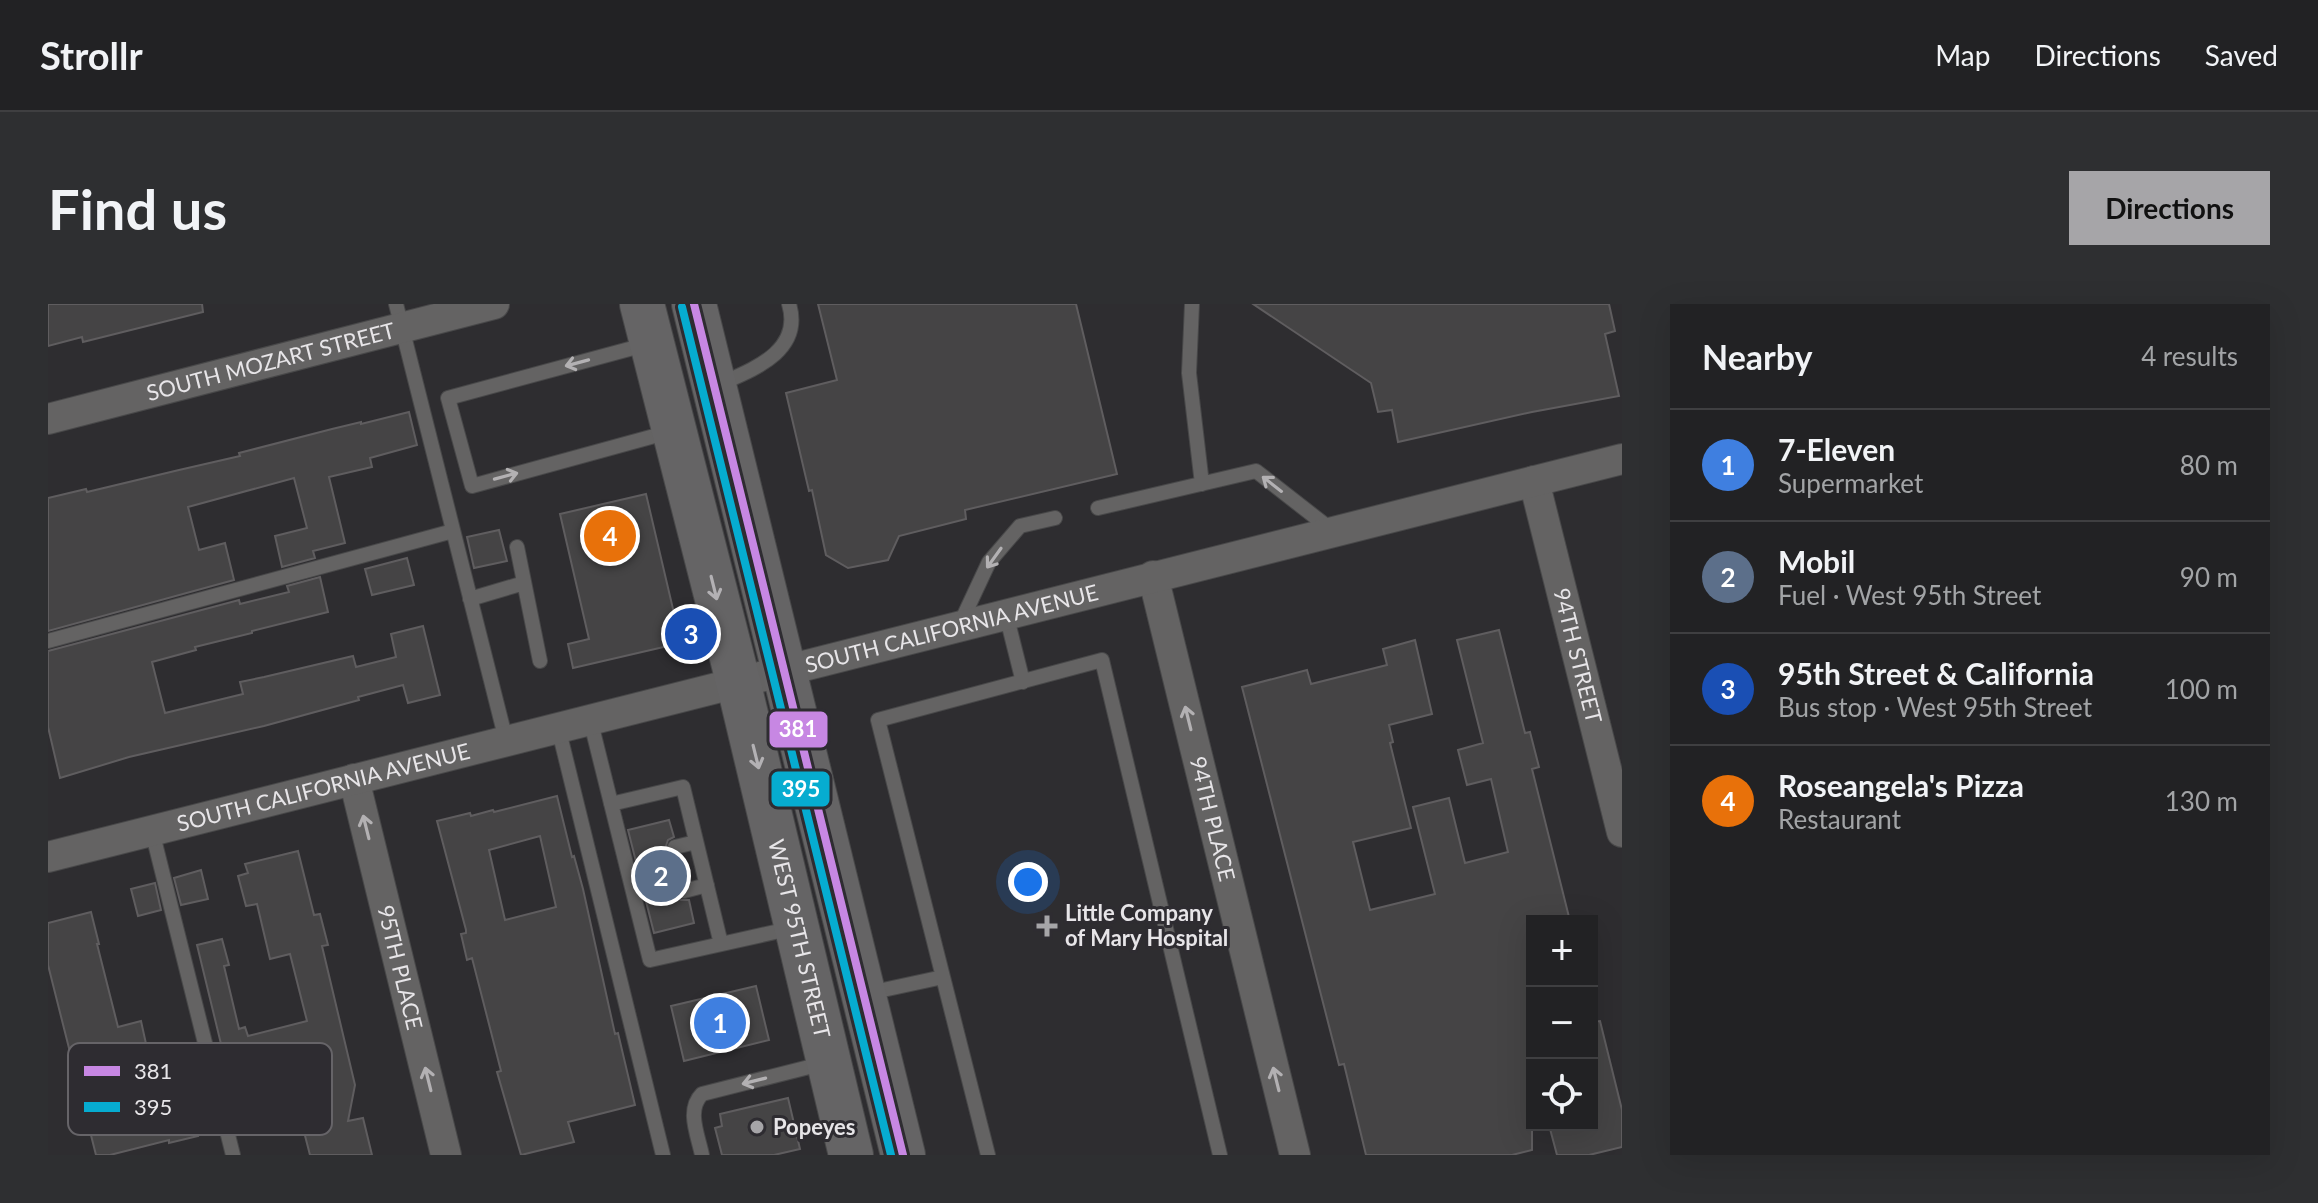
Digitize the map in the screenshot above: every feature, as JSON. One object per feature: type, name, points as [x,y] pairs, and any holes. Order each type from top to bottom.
[{"type":"main road","points":[[694,304],[903,1155]]},
{"type":"main road","name":"WEST 95TH STREET","points":[[647,323],[738,681],[849,1155]]},
{"type":"street","name":"SOUTH MOZART STREET","points":[[48,419],[399,316],[494,304]]},
{"type":"street","name":"SOUTH CALIFORNIA AVENUE","points":[[48,857],[1622,459]]},
{"type":"street","name":"94TH STREET","points":[[1534,481],[1622,832]]},
{"type":"street","name":"94TH PLACE","points":[[1153,576],[1295,1155]]},
{"type":"street","name":"95TH PLACE","points":[[354,779],[446,1155]]},
{"type":"lane","points":[[715,387],[758,367],[784,347],[793,317],[789,304]]},
{"type":"lane","points":[[1192,304],[1189,373],[1202,484]]},
{"type":"lane","points":[[399,316],[506,740]]},
{"type":"lane","points":[[647,323],[448,398],[472,486],[674,431]]},
{"type":"lane","points":[[1098,508],[1256,471],[1333,531]]},
{"type":"lane","points":[[959,625],[989,562],[1020,526],[1055,518]]},
{"type":"lane","points":[[48,641],[453,531]]},
{"type":"lane","points":[[517,547],[540,661]]},
{"type":"lane","points":[[470,599],[524,583]]},
{"type":"lane","points":[[1006,614],[1023,682]]},
{"type":"lane","points":[[988,1155],[878,720],[1102,660],[1220,1155]]},
{"type":"lane","points":[[590,719],[611,804],[631,859],[650,960],[797,927]]},
{"type":"lane","points":[[558,727],[663,1155]]},
{"type":"lane","points":[[611,804],[683,787],[721,944]]},
{"type":"lane","points":[[152,831],[205,1043]]},
{"type":"lane","points":[[675,847],[696,842]]},
{"type":"lane","points":[[684,891],[707,885]]},
{"type":"lane","points":[[864,994],[943,977]]},
{"type":"lane","points":[[702,1155],[693,1115],[695,1102],[702,1094],[829,1062]]},
{"type":"lane","points":[[228,1135],[233,1155]]},
{"type":"building","points":[[48,304],[202,304],[203,312],[83,342],[82,337],[48,346]]},
{"type":"building","points":[[818,304],[1076,304],[1117,474],[965,510],[966,519],[899,536],[888,560],[848,568],[826,555],[786,393],[837,380]]},
{"type":"building","points":[[1253,304],[1609,304],[1615,331],[1605,334],[1619,396],[1398,442],[1392,410],[1378,412],[1371,383]]},
{"type":"building","points":[[409,412],[417,445],[370,458],[372,467],[329,477],[345,543],[313,551],[315,558],[282,567],[275,536],[307,528],[294,478],[188,507],[199,550],[225,543],[234,580],[48,631],[48,498],[86,489],[87,492],[240,456],[239,453]]},
{"type":"building","points":[[646,494],[681,643],[573,668],[568,644],[589,639],[560,514]]},
{"type":"building","points":[[499,530],[507,561],[474,568],[467,537]]},
{"type":"building","points":[[407,558],[414,585],[372,595],[365,569]]},
{"type":"building","points":[[320,577],[328,612],[195,647],[196,650],[152,662],[165,713],[243,694],[240,682],[353,656],[356,667],[396,657],[391,634],[423,626],[440,695],[408,703],[403,685],[264,726],[129,757],[60,778],[48,727],[48,651],[239,600],[240,604],[289,592],[287,586]]},
{"type":"building","points":[[1499,630],[1525,733],[1530,732],[1539,767],[1532,769],[1568,915],[1526,915],[1526,1131],[1532,1131],[1532,1150],[1512,1155],[1366,1155],[1344,1064],[1339,1065],[1242,687],[1307,670],[1311,684],[1387,665],[1383,649],[1415,640],[1432,714],[1389,725],[1393,742],[1390,743],[1411,828],[1353,842],[1370,910],[1435,894],[1413,807],[1449,798],[1465,863],[1508,852],[1491,779],[1467,785],[1458,750],[1483,743],[1457,640]]},
{"type":"building","points":[[557,796],[583,889],[615,1034],[618,1033],[635,1105],[568,1122],[574,1142],[521,1155],[497,1072],[501,1071],[472,958],[467,960],[461,934],[466,930],[437,821],[470,813],[471,816]],"holes":[[[540,836],[556,907],[505,920],[489,850]]]},
{"type":"building","points":[[669,820],[674,837],[668,840],[665,849],[671,856],[678,856],[684,881],[676,884],[674,893],[681,900],[689,900],[694,923],[654,933],[628,830]]},
{"type":"building","points":[[298,851],[314,915],[320,914],[328,945],[322,946],[355,1085],[348,1121],[363,1118],[372,1155],[310,1155],[305,1135],[332,1135],[332,1043],[221,1043],[197,945],[222,939],[229,965],[224,966],[239,1029],[245,1027],[248,1036],[307,1021],[290,954],[270,959],[257,904],[246,906],[238,876],[248,873],[245,864]]},
{"type":"building","points":[[201,870],[208,899],[181,905],[174,878]]},
{"type":"building","points":[[155,883],[161,910],[138,916],[131,889]]},
{"type":"building","points":[[91,912],[118,1027],[141,1021],[146,1043],[68,1044],[48,965],[48,923]]},
{"type":"building","points":[[756,986],[769,1040],[684,1061],[671,1006]]},
{"type":"building","points":[[1598,1021],[1622,1110],[1622,1147],[1589,1155],[1557,1155],[1551,1131],[1598,1131]]},
{"type":"building","name":"Popeyes","points":[[788,1098],[800,1149],[774,1155],[722,1155],[715,1128],[722,1126],[720,1114]]},
{"type":"building","points":[[91,1135],[198,1136],[110,1155],[96,1155]]},
{"type":"transit line","name":"381","points":[[694,304],[903,1155]]},
{"type":"transit line","name":"395","points":[[682,307],[891,1155]]},
{"type":"place","name":"Roseangela's Pizza","points":[[610,536]]},
{"type":"place","name":"95th Street & California","points":[[691,634]]},
{"type":"place","name":"Mobil","points":[[661,876]]},
{"type":"place","name":"Little Company of Mary Hospital","points":[[1047,926]]},
{"type":"place","name":"7-Eleven","points":[[720,1023]]},
{"type":"place","name":"Popeyes","points":[[757,1127]]}]
